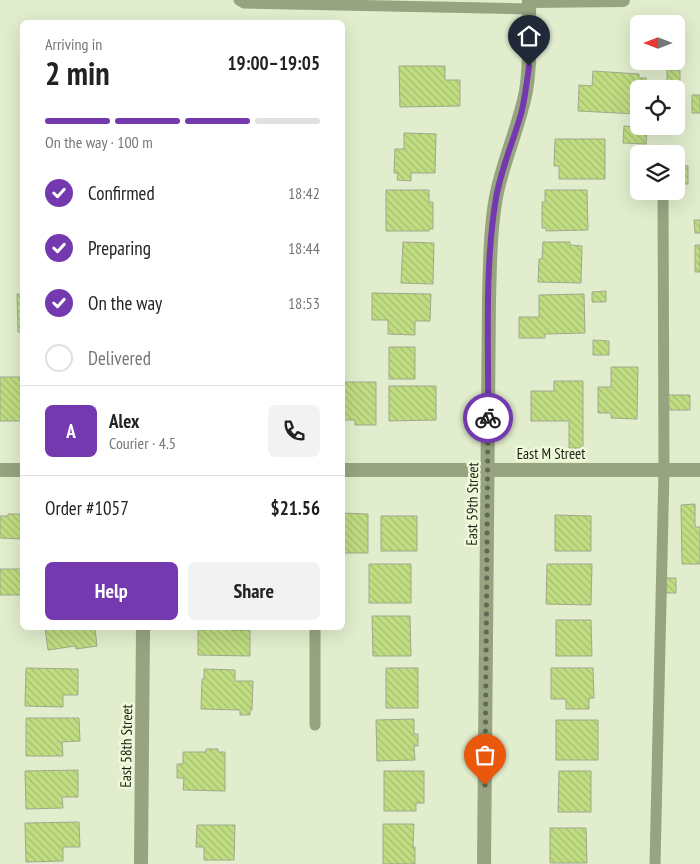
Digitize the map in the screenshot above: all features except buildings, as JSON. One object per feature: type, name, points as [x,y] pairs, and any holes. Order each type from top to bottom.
[{"type":"street","points":[[529,3],[623,0]]},
{"type":"street","name":"East 59th Street","points":[[484,864],[489,300],[492,229],[496,196],[521,114],[526,90],[529,66],[529,3]]},
{"type":"street","points":[[0,470],[20,470]]},
{"type":"street","name":"East M Street","points":[[345,470],[700,470]]},
{"type":"street","name":"East 58th Street","points":[[141,864],[143,630]]},
{"type":"lane","points":[[239,0],[244,3],[529,3]]},
{"type":"lane","points":[[655,864],[664,470],[662,200]]},
{"type":"lane","points":[[314,630],[315,725]]},
{"type":"way so far","points":[[485,785],[488,418]]},
{"type":"route","points":[[488,418],[492,229],[496,196],[521,114],[529,66]]}]
